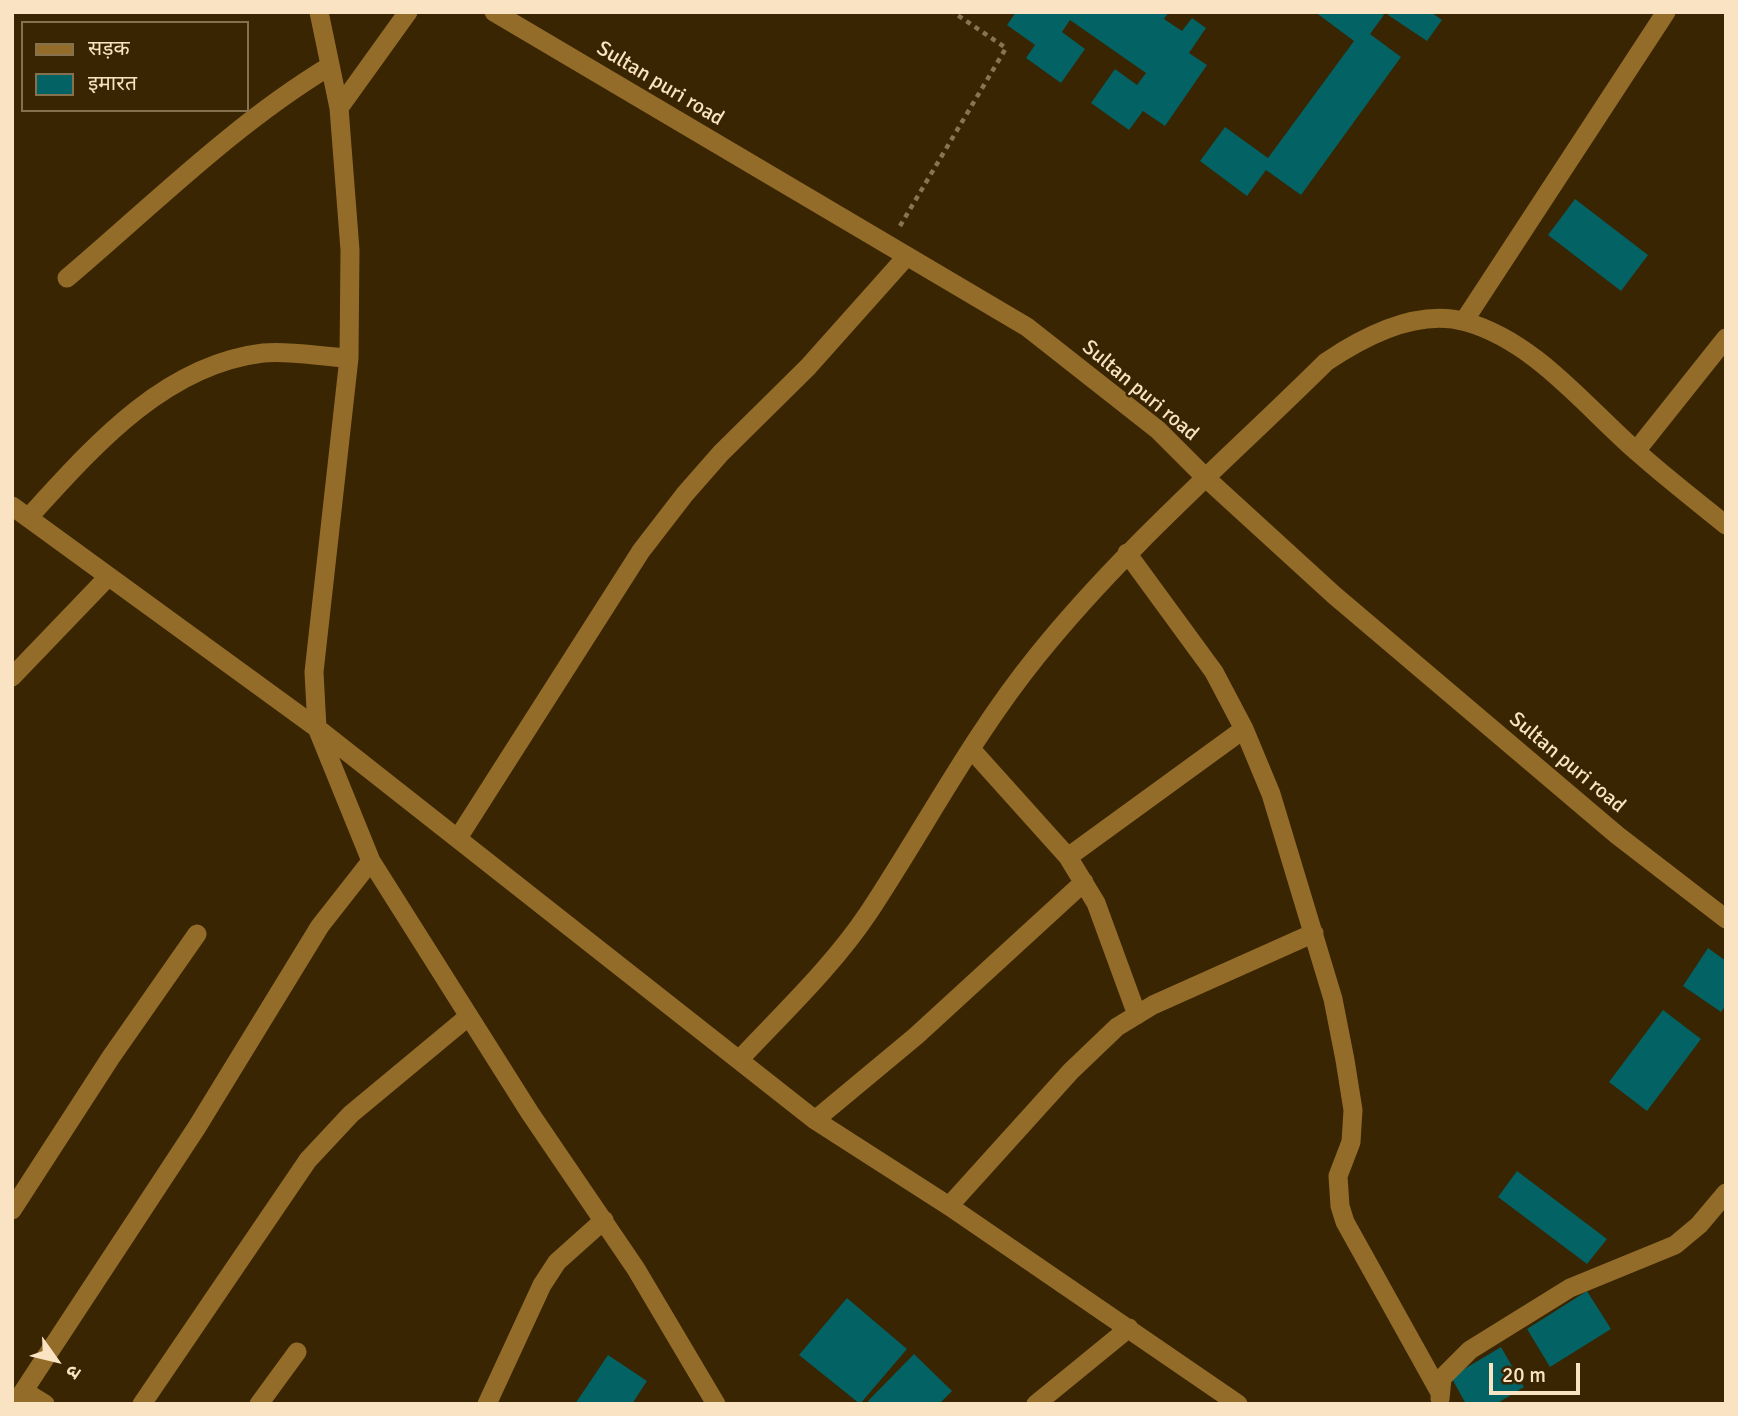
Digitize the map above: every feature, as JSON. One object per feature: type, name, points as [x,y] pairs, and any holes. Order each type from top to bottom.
[{"type":"street","points":[[319,12],[339,108],[350,250],[349,358],[314,672],[317,728],[372,861],[530,1113],[604,1220],[706,1383],[716,1404]]},
{"type":"street","points":[[339,108],[408,12]]},
{"type":"street","name":"Sultan puri road","points":[[494,12],[1027,327],[1158,430],[1206,479],[1334,595],[1617,835],[1726,919]]},
{"type":"street","points":[[1464,321],[1666,12]]},
{"type":"street","points":[[68,278],[247,123],[288,92],[330,66]]},
{"type":"street","points":[[458,838],[641,551],[721,453],[808,367],[907,256]]},
{"type":"street","points":[[740,1059],[818,976],[868,913],[971,749],[1036,657],[1127,553],[1326,362],[1362,338],[1424,320],[1464,321],[1507,340],[1539,361],[1636,451],[1726,525]]},
{"type":"street","points":[[1636,451],[1726,338]]},
{"type":"street","points":[[349,358],[265,353],[223,361],[178,380],[108,434],[20,512],[317,728],[815,1120],[949,1206],[1238,1404]]},
{"type":"street","points":[[1127,553],[1214,672],[1244,729],[1271,793],[1333,999],[1353,1110],[1351,1142],[1338,1176],[1340,1206],[1345,1222],[1440,1397]]},
{"type":"street","points":[[12,677],[107,577]]},
{"type":"street","points":[[1068,857],[1244,729]]},
{"type":"street","points":[[971,749],[1068,857],[1084,882],[1096,903],[1137,1015]]},
{"type":"street","points":[[45,1404],[20,1397],[197,1127],[320,926],[372,861]]},
{"type":"street","points":[[815,1120],[916,1037],[1084,882]]},
{"type":"street","points":[[949,1206],[1071,1071],[1117,1027],[1153,1005],[1314,933]]},
{"type":"street","points":[[12,1210],[111,1057],[197,934]]},
{"type":"street","points":[[142,1404],[308,1160],[351,1114],[469,1016]]},
{"type":"street","points":[[1440,1397],[1442,1378],[1470,1350],[1570,1288],[1675,1245],[1699,1225],[1726,1193]]},
{"type":"street","points":[[487,1404],[542,1284],[557,1262],[604,1220]]},
{"type":"street","points":[[1036,1404],[1129,1328]]},
{"type":"street","points":[[259,1404],[297,1352]]},
{"type":"path","points":[[889,246],[1006,48],[953,12]]},
{"type":"building","points":[[1016,12],[1169,12],[1164,19],[1182,31],[1192,18],[1206,28],[1189,53],[1207,65],[1165,126],[1143,111],[1129,130],[1091,103],[1115,69],[1137,85],[1146,73],[1070,20],[1062,32],[1085,49],[1061,83],[1026,58],[1035,45],[1007,25]]},
{"type":"building","points":[[1315,12],[1380,12],[1384,15],[1370,34],[1401,57],[1301,195],[1266,170],[1247,196],[1200,161],[1225,127],[1268,158],[1354,41]]},
{"type":"building","points":[[1390,12],[1431,12],[1442,20],[1427,41],[1388,15]]},
{"type":"building","points":[[1575,199],[1648,255],[1621,291],[1548,235]]},
{"type":"building","points":[[1708,948],[1726,961],[1726,1005],[1721,1012],[1683,986]]},
{"type":"building","points":[[1663,1010],[1701,1039],[1647,1111],[1609,1082]]},
{"type":"building","points":[[1517,1171],[1607,1239],[1587,1264],[1498,1197]]},
{"type":"building","points":[[1587,1291],[1611,1329],[1550,1367],[1527,1329]]},
{"type":"building","points":[[847,1298],[907,1349],[860,1404],[799,1355]]},
{"type":"building","points":[[1501,1347],[1524,1387],[1496,1404],[1466,1404],[1451,1377]]},
{"type":"building","points":[[914,1354],[952,1391],[939,1404],[871,1404],[868,1401]]},
{"type":"building","points":[[608,1355],[647,1381],[632,1404],[575,1404]]}]
